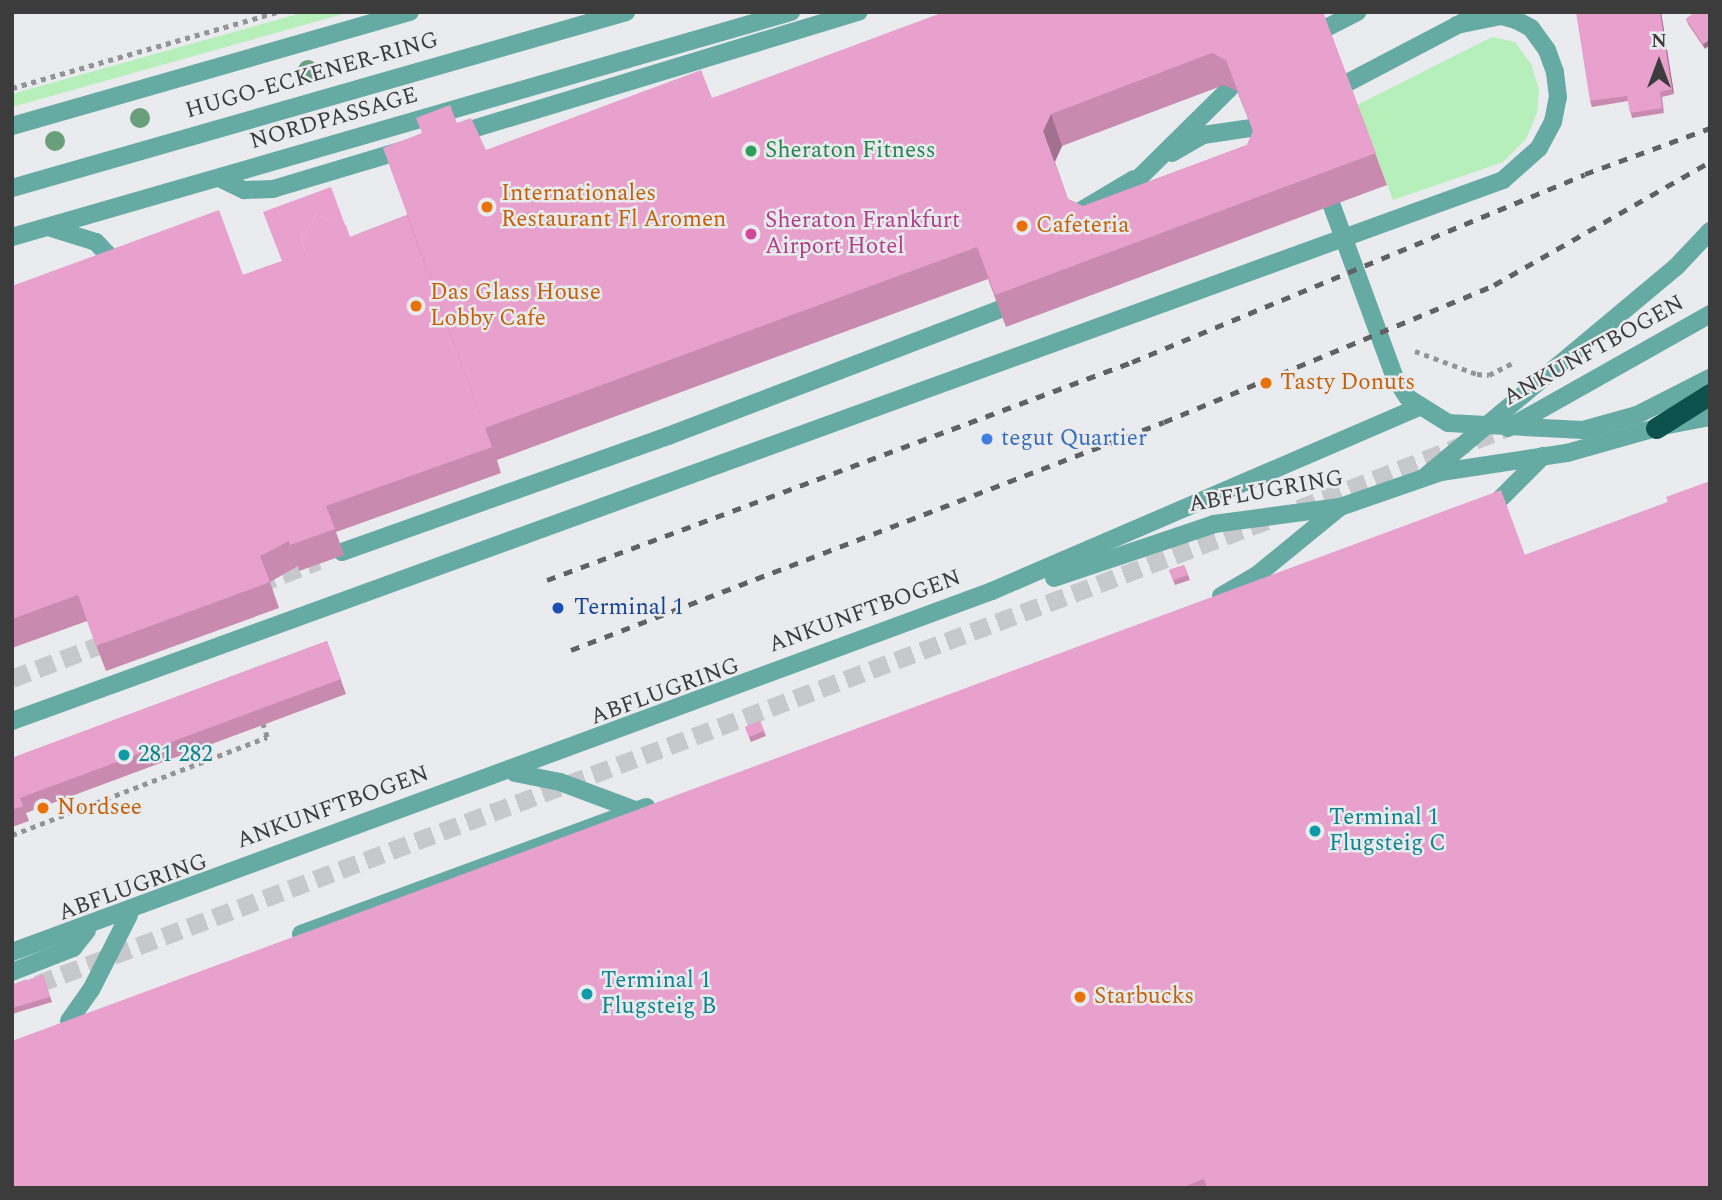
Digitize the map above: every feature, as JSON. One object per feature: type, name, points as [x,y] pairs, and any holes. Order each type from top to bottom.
[{"type":"highway","points":[[1656,428],[1710,394]]},
{"type":"street","name":"HUGO-ECKENER-RING","points":[[12,127],[410,12]]},
{"type":"street","name":"HUGO-ECKENER-RING","points":[[12,188],[626,12]]},
{"type":"street","name":"NORDPASSAGE","points":[[12,237],[791,12]]},
{"type":"street","points":[[219,178],[244,190],[273,189],[859,12]]},
{"type":"street","points":[[1328,27],[1357,12]]},
{"type":"street","points":[[1349,82],[1480,12]]},
{"type":"street","points":[[12,722],[1503,180],[1539,148],[1553,122],[1558,97],[1555,72],[1547,50],[1531,28],[1501,16],[1457,25]]},
{"type":"street","points":[[1111,217],[1142,175],[1230,88]]},
{"type":"street","points":[[1074,215],[1203,135],[1251,128]]},
{"type":"street","points":[[1332,206],[1395,378],[1419,407]]},
{"type":"street","points":[[44,228],[72,231],[96,242],[118,266]]},
{"type":"street","points":[[1426,476],[1676,267],[1710,231]]},
{"type":"street","points":[[1676,267],[1710,246]]},
{"type":"street","points":[[342,552],[681,431],[1000,309]]},
{"type":"street","name":"ANKUNFTBOGEN","points":[[12,951],[1018,581],[1419,407],[1448,423],[1508,428],[1710,314]]},
{"type":"street","points":[[1508,428],[1583,430],[1637,415],[1710,378]]},
{"type":"street","points":[[1637,415],[1710,423]]},
{"type":"street","name":"ABFLUGRING","points":[[12,959],[1193,528],[1340,508],[1426,476],[1596,447],[1656,428],[1710,417]]},
{"type":"street","points":[[1475,523],[1543,456]]},
{"type":"street","points":[[1202,604],[1247,583],[1340,508]]},
{"type":"street","points":[[515,774],[560,782],[635,810]]},
{"type":"street","points":[[277,943],[660,802]]},
{"type":"street","points":[[69,1021],[91,990],[129,915]]},
{"type":"street","points":[[12,972],[73,948],[87,931]]},
{"type":"street","points":[[46,1030],[103,1008]]},
{"type":"path","points":[[12,88],[277,12]]},
{"type":"path","points":[[1381,339],[1477,374],[1499,371],[1526,355]]},
{"type":"path","points":[[12,835],[267,737],[263,725]]},
{"type":"green space","points":[[305,12],[350,12],[12,107],[12,94]]},
{"type":"green space","points":[[1492,37],[1515,42],[1531,64],[1539,90],[1537,113],[1526,139],[1503,162],[1393,200],[1357,105]]},
{"type":"building","name":"Sheraton Frankfurt Airport Hotel","points":[[944,12],[1323,12],[1376,153],[995,295],[977,247],[485,428],[383,148],[422,133],[416,118],[450,105],[457,123],[471,118],[486,150],[701,70],[712,98]],"holes":[[[1212,53],[1226,60],[1253,131],[1247,145],[1083,206],[1068,199],[1043,131],[1051,114]]]},
{"type":"building","points":[[1576,12],[1660,12],[1672,89],[1660,92],[1662,108],[1630,113],[1627,96],[1590,101]]},
{"type":"building","points":[[1695,12],[1710,12],[1710,39],[1703,44],[1686,19]]},
{"type":"building","points":[[331,187],[345,225],[316,215],[301,238],[306,253],[282,261],[263,212]]},
{"type":"building","points":[[219,210],[243,275],[306,253],[301,238],[316,215],[346,225],[350,237],[407,215],[492,447],[326,506],[335,529],[290,545],[289,541],[260,556],[270,582],[96,646],[78,595],[12,619],[12,286]]},
{"type":"building","points":[[1710,481],[1710,1188],[1207,1188],[1204,1179],[1181,1188],[12,1188],[12,1041],[1501,490],[1525,555],[1668,502],[1666,497]]},
{"type":"building","points":[[1184,565],[1188,575],[1173,580],[1169,570]]},
{"type":"building","name":"281 282","points":[[327,641],[341,679],[20,798],[23,806],[12,810],[12,758]]},
{"type":"building","points":[[760,721],[764,731],[749,737],[745,727]]},
{"type":"building","points":[[43,975],[50,997],[12,1008],[12,985]]},
{"type":"tunnel","points":[[1299,509],[1508,428]]},
{"type":"tunnel","points":[[12,994],[1270,520]]},
{"type":"tunnel","points":[[257,585],[319,561]]},
{"type":"tunnel","points":[[12,679],[117,639]]},
{"type":"railway","points":[[547,580],[1132,362],[1585,174],[1710,128]]},
{"type":"railway","points":[[571,650],[1164,422],[1494,285],[1710,162]]},
{"type":"place","name":"Sheraton Fitness","points":[[751,151]]},
{"type":"place","name":"Internationales Restaurant Fl Aromen","points":[[487,207]]},
{"type":"place","name":"Cafeteria","points":[[1022,226]]},
{"type":"place","name":"Sheraton Frankfurt Airport Hotel","points":[[751,234]]},
{"type":"place","name":"Das Glass House Lobby Cafe","points":[[416,306]]},
{"type":"place","name":"Tasty Donuts","points":[[1266,383]]},
{"type":"place","name":"tegut Quartier","points":[[987,439]]},
{"type":"place","name":"Terminal 1","points":[[558,608]]},
{"type":"place","name":"281 282","points":[[124,755]]},
{"type":"place","name":"Nordsee","points":[[43,808]]},
{"type":"place","name":"Terminal 1 Flugsteig C","points":[[1315,831]]},
{"type":"place","name":"Terminal 1 Flugsteig B","points":[[587,994]]},
{"type":"place","name":"Starbucks","points":[[1080,997]]}]
